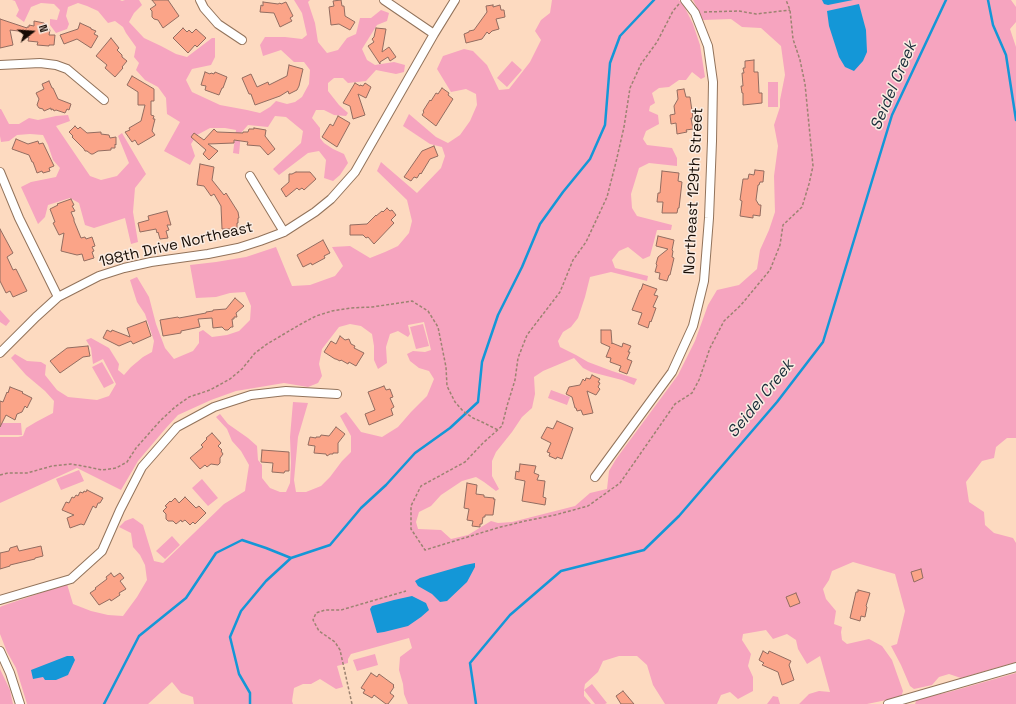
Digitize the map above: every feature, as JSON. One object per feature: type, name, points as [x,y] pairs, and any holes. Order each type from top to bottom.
[{"type":"street","points":[[200,0],[204,8],[218,24],[242,40]]},
{"type":"street","points":[[384,0],[434,34]]},
{"type":"street","name":"198th Drive Northeast","points":[[0,353],[58,297],[99,276],[124,268],[151,262],[238,248],[284,232],[315,212],[331,199],[355,172],[455,0]]},
{"type":"street","name":"Northeast 129th Street","points":[[595,477],[672,372],[693,326],[704,281],[709,231],[713,82],[708,46],[695,13],[684,0]]},
{"type":"street","points":[[0,65],[40,63],[56,65],[67,69],[104,100]]},
{"type":"street","points":[[0,172],[19,218],[58,297]]},
{"type":"street","points":[[250,176],[284,232]]},
{"type":"street","points":[[0,600],[71,579],[102,551],[120,510],[142,467],[177,428],[214,407],[252,394],[286,392],[337,394]]},
{"type":"street","points":[[0,651],[10,673],[20,704]]},
{"type":"street","points":[[888,704],[1016,668]]},
{"type":"path","points":[[684,0],[673,11],[657,42],[640,64],[630,88],[624,127],[607,197],[586,242],[573,260],[560,292],[527,335],[518,358],[515,380],[502,426],[483,442],[465,462],[420,486],[411,506],[411,529],[425,550],[497,528],[588,506],[620,483],[675,404],[692,393],[699,380],[710,348],[724,322],[770,270],[780,245],[783,225],[802,207],[809,184],[813,166],[805,84],[800,60],[793,39],[790,10],[786,0]]},
{"type":"path","points":[[695,13],[739,11],[756,14],[790,10]]},
{"type":"path","points":[[0,475],[8,473],[27,474],[52,466],[71,464],[102,470],[116,468],[127,462],[136,448],[160,421],[175,407],[189,397],[210,390],[230,379],[242,369],[255,353],[300,324],[316,316],[332,311],[412,301],[428,311],[438,327],[446,367],[447,386],[455,402],[463,411],[473,418],[498,430]]},
{"type":"path","points":[[352,704],[340,650],[335,642],[319,631],[314,620],[316,613],[326,610],[341,610],[406,592]]},
{"type":"shaded area","points":[[12,0],[139,0],[142,5],[134,13],[129,22],[144,38],[176,54],[187,57],[212,38],[215,38],[215,57],[211,65],[192,69],[186,80],[192,92],[220,105],[260,113],[276,101],[287,104],[295,102],[302,97],[309,84],[310,70],[304,62],[294,62],[281,50],[263,56],[260,45],[265,37],[302,39],[307,35],[302,13],[294,0],[310,0],[308,2],[315,23],[318,42],[327,53],[338,50],[347,38],[356,34],[360,18],[371,18],[381,10],[389,13],[387,21],[377,25],[362,49],[367,60],[375,65],[394,62],[405,65],[404,72],[396,74],[376,70],[366,81],[348,83],[343,78],[334,78],[328,83],[328,91],[339,105],[348,113],[346,116],[334,115],[324,110],[316,110],[312,118],[320,128],[320,138],[324,143],[344,154],[348,163],[340,175],[333,181],[324,178],[326,160],[319,151],[308,153],[279,175],[273,169],[301,143],[303,131],[286,117],[275,116],[268,127],[248,125],[241,133],[239,154],[233,153],[236,130],[210,128],[197,135],[191,144],[195,156],[190,165],[164,151],[180,122],[167,114],[166,98],[158,87],[145,80],[136,70],[139,63],[134,57],[136,47],[123,27],[115,21],[108,23],[98,11],[78,3],[68,7],[66,16],[69,24],[67,29],[56,33],[50,25],[50,19],[57,20],[60,10],[54,4],[41,3],[31,7],[24,22],[16,16],[19,10],[15,1]]},
{"type":"shaded area","points":[[552,0],[679,0],[684,6],[693,24],[700,45],[705,77],[701,79],[692,72],[686,80],[679,80],[669,87],[659,88],[652,93],[655,103],[650,106],[649,111],[658,115],[659,124],[646,131],[643,139],[647,145],[672,148],[677,158],[677,166],[649,163],[639,168],[631,194],[632,208],[637,216],[672,225],[671,230],[657,230],[650,256],[643,259],[628,247],[619,251],[612,260],[615,268],[648,276],[647,281],[611,272],[590,277],[578,318],[571,327],[563,332],[558,341],[560,347],[588,362],[637,379],[634,385],[622,380],[591,372],[583,368],[574,358],[543,371],[534,377],[535,394],[532,408],[522,417],[496,452],[492,461],[492,476],[499,489],[496,491],[476,477],[462,481],[441,495],[431,506],[419,512],[416,522],[418,529],[441,530],[451,539],[468,535],[491,521],[498,523],[512,522],[575,506],[590,493],[607,489],[609,471],[616,459],[678,375],[695,341],[708,305],[717,290],[739,285],[757,269],[760,250],[775,212],[774,176],[778,146],[774,125],[780,107],[785,75],[781,46],[761,28],[742,27],[731,19],[703,20],[693,0],[1011,0],[1016,7],[1016,22],[1010,29],[1016,47],[1016,438],[1007,438],[996,447],[994,458],[982,461],[966,482],[969,502],[984,512],[985,525],[994,533],[1013,538],[1016,543],[1016,662],[961,678],[949,674],[939,677],[932,685],[914,689],[910,686],[891,646],[897,644],[905,611],[895,574],[853,562],[832,571],[829,580],[823,589],[826,599],[836,611],[834,624],[842,627],[842,640],[847,644],[869,639],[882,646],[892,660],[903,691],[901,697],[867,704],[799,704],[809,694],[819,691],[830,692],[820,656],[807,664],[798,649],[796,640],[787,634],[773,639],[766,630],[743,634],[742,640],[751,654],[748,666],[753,677],[753,691],[738,699],[730,692],[721,695],[717,704],[665,704],[653,685],[647,665],[637,656],[619,656],[603,661],[598,672],[585,684],[584,696],[591,704],[408,704],[404,694],[399,670],[400,657],[412,648],[409,638],[351,654],[348,659],[348,663],[337,666],[343,687],[336,689],[320,679],[311,684],[303,684],[294,688],[293,704],[194,704],[193,697],[181,693],[172,682],[148,704],[27,704],[16,668],[7,652],[0,634],[0,607],[67,584],[73,604],[91,611],[108,615],[123,616],[147,580],[145,565],[140,555],[133,547],[131,533],[119,527],[125,521],[133,518],[143,525],[154,561],[163,563],[224,504],[245,491],[249,465],[241,451],[232,441],[227,429],[216,417],[220,414],[228,424],[257,446],[258,460],[262,465],[262,478],[270,488],[280,492],[286,492],[290,483],[290,437],[293,402],[308,403],[298,437],[294,480],[296,492],[306,492],[321,486],[351,452],[351,436],[340,416],[346,412],[361,432],[382,437],[398,427],[427,396],[434,379],[429,371],[419,368],[410,361],[407,354],[413,351],[425,352],[431,350],[424,322],[408,325],[410,334],[408,337],[398,331],[390,334],[386,347],[387,363],[378,369],[374,360],[372,334],[361,326],[350,324],[339,327],[322,349],[319,364],[322,376],[318,383],[308,387],[284,383],[236,391],[211,400],[178,415],[138,461],[121,490],[77,468],[0,503],[0,437],[23,436],[26,428],[53,413],[54,401],[45,391],[26,375],[11,358],[15,354],[27,361],[41,362],[46,365],[45,375],[57,390],[68,397],[97,400],[109,396],[116,384],[103,359],[93,364],[91,348],[86,340],[91,338],[109,348],[119,364],[118,370],[124,375],[143,357],[152,352],[154,341],[145,314],[137,302],[130,280],[137,277],[149,297],[156,324],[165,348],[174,359],[193,351],[199,343],[199,332],[203,330],[212,337],[227,335],[239,331],[250,320],[251,306],[245,292],[230,293],[216,297],[196,298],[190,265],[246,257],[276,247],[292,286],[310,285],[335,276],[343,266],[332,247],[350,246],[370,258],[398,246],[409,233],[412,221],[407,200],[377,171],[381,162],[417,193],[441,168],[445,156],[442,147],[430,144],[403,126],[409,114],[436,137],[448,143],[460,135],[470,121],[477,105],[476,94],[466,89],[451,92],[437,69],[443,56],[464,49],[473,51],[487,65],[499,90],[509,89],[530,62],[541,40],[535,31],[541,20],[550,13]]},
{"type":"shaded area","points":[[512,61],[522,70],[507,87],[497,78]]},
{"type":"shaded area","points":[[768,82],[778,82],[778,107],[768,107]]},
{"type":"shaded area","points":[[0,109],[9,124],[19,124],[29,118],[38,120],[68,115],[70,121],[56,126],[90,176],[101,180],[117,176],[129,163],[118,136],[122,133],[146,174],[135,188],[133,212],[138,242],[131,244],[125,218],[94,228],[85,225],[79,203],[70,198],[48,205],[45,217],[38,224],[21,187],[31,182],[56,177],[60,168],[53,160],[43,135],[17,135],[9,141],[1,142]]},
{"type":"shaded area","points":[[0,310],[10,321],[6,326],[0,322]]},
{"type":"shaded area","points":[[423,324],[429,346],[416,349],[410,327]]},
{"type":"shaded area","points":[[102,362],[114,383],[104,388],[92,367]]},
{"type":"shaded area","points":[[551,390],[570,397],[567,405],[548,398]]},
{"type":"shaded area","points":[[0,423],[21,423],[22,435],[0,435]]},
{"type":"shaded area","points":[[79,470],[84,481],[61,490],[56,479]]},
{"type":"shaded area","points":[[202,479],[218,498],[208,506],[192,488]]},
{"type":"shaded area","points":[[172,536],[180,545],[165,559],[156,551]]},
{"type":"shaded area","points":[[375,654],[378,665],[357,671],[353,660]]},
{"type":"shaded area","points":[[0,669],[10,690],[13,704],[0,704]]},
{"type":"shaded area","points":[[1016,673],[1016,704],[915,704],[917,699],[949,692]]},
{"type":"shaded area","points":[[592,684],[607,703],[595,704],[584,690]]},
{"type":"shaded area","points":[[773,696],[778,697],[780,704],[767,704]]},
{"type":"water","points":[[822,0],[853,0],[828,5],[824,4]]},
{"type":"water","points":[[859,4],[866,30],[867,52],[863,61],[854,71],[845,67],[839,57],[829,26],[827,11]]},
{"type":"water","points":[[475,563],[475,567],[467,582],[447,601],[440,602],[432,594],[418,586],[415,581],[420,578]]},
{"type":"water","points":[[412,596],[426,603],[429,610],[408,626],[377,633],[370,609],[372,606]]},
{"type":"water","points":[[67,656],[73,656],[75,660],[68,675],[56,680],[45,680],[43,677],[33,679],[31,670]]},
{"type":"building","points":[[152,0],[168,0],[179,16],[163,28],[158,20],[152,17],[152,11],[150,9],[156,5]]},
{"type":"building","points":[[341,0],[342,6],[344,6],[345,16],[355,22],[350,30],[339,24],[331,25],[329,7],[334,6],[333,1]]},
{"type":"building","points":[[263,2],[281,4],[286,2],[293,16],[290,18],[292,21],[280,27],[274,13],[260,12]]},
{"type":"building","points":[[493,5],[493,7],[500,5],[501,10],[504,10],[505,17],[496,19],[499,29],[492,31],[489,34],[487,32],[482,39],[466,43],[464,34],[474,30],[487,12],[486,6]]},
{"type":"building","points":[[0,19],[27,28],[29,25],[34,26],[34,21],[44,23],[50,30],[49,35],[55,35],[54,45],[37,45],[38,42],[28,41],[29,37],[27,37],[27,32],[10,30],[13,45],[0,48]]},
{"type":"building","points":[[80,23],[96,31],[94,34],[98,36],[91,48],[77,39],[64,44],[60,35],[78,29]]},
{"type":"building","points":[[183,28],[187,32],[189,30],[192,33],[196,29],[206,38],[197,47],[195,45],[188,53],[173,38]]},
{"type":"building","points":[[376,28],[386,29],[382,52],[389,47],[396,57],[390,61],[388,57],[380,62],[380,64],[368,46],[374,42],[372,39]]},
{"type":"building","points":[[111,38],[119,48],[117,50],[127,61],[115,77],[105,68],[107,65],[96,56]]},
{"type":"building","points":[[754,60],[754,72],[758,72],[759,93],[762,93],[762,103],[743,105],[743,93],[741,86],[743,86],[743,68],[745,68],[745,61]]},
{"type":"building","points":[[289,65],[303,69],[297,90],[289,94],[288,91],[280,96],[255,105],[242,78],[251,74],[257,87],[268,82],[269,85],[287,76]]},
{"type":"building","points":[[205,72],[214,74],[215,72],[227,77],[219,95],[205,90],[206,86],[201,85]]},
{"type":"building","points":[[132,76],[154,89],[154,101],[151,101],[151,115],[154,116],[153,119],[155,119],[152,131],[155,135],[138,145],[135,140],[132,142],[125,132],[141,121],[145,105],[138,105],[138,92],[127,85]]},
{"type":"building","points":[[49,81],[58,99],[71,104],[69,110],[67,109],[65,113],[56,110],[54,111],[53,109],[51,110],[51,108],[44,111],[37,105],[39,99],[36,93],[44,89],[42,84]]},
{"type":"building","points":[[355,83],[363,86],[365,83],[371,87],[366,98],[358,94],[365,115],[353,119],[350,106],[343,103]]},
{"type":"building","points":[[442,88],[449,93],[448,95],[453,99],[436,126],[422,115],[430,100],[431,101],[436,93],[438,94]]},
{"type":"building","points":[[684,89],[686,97],[690,97],[693,129],[677,134],[676,123],[671,124],[670,115],[675,114],[674,106],[678,99],[677,90]]},
{"type":"building","points":[[338,116],[350,123],[337,147],[322,137],[330,124],[333,126]]},
{"type":"building","points":[[75,126],[78,129],[80,127],[87,133],[101,132],[101,134],[109,135],[110,138],[116,137],[115,148],[111,148],[111,150],[98,151],[93,154],[85,151],[69,132]]},
{"type":"building","points":[[254,128],[266,130],[265,136],[275,149],[268,155],[260,146],[247,145],[248,142],[234,140],[234,143],[208,144],[218,151],[209,160],[203,154],[206,150],[191,137],[194,133],[204,140],[214,129],[217,132],[243,133]]},
{"type":"building","points":[[16,139],[28,144],[38,141],[39,144],[43,143],[54,166],[49,168],[50,171],[43,173],[42,171],[37,173],[29,155],[12,149]]},
{"type":"building","points":[[434,146],[438,156],[430,159],[421,174],[420,173],[417,178],[414,177],[411,181],[404,177],[422,151]]},
{"type":"building","points":[[200,164],[214,167],[212,180],[224,195],[226,193],[238,212],[239,218],[237,229],[222,229],[221,206],[214,194],[211,196],[204,186],[197,185]]},
{"type":"building","points":[[755,170],[764,171],[763,182],[760,182],[758,185],[756,200],[759,205],[761,205],[760,216],[753,215],[753,218],[740,216],[742,201],[740,200],[743,179],[748,179],[749,174],[754,175]]},
{"type":"building","points":[[662,171],[679,173],[678,181],[682,182],[677,213],[662,213],[663,202],[657,202],[658,193],[660,193]]},
{"type":"building","points":[[296,172],[310,172],[316,179],[304,190],[302,188],[299,190],[297,188],[286,197],[281,189],[289,182],[289,174]]},
{"type":"building","points":[[71,199],[74,205],[72,206],[75,211],[71,212],[81,238],[85,237],[86,239],[92,237],[95,246],[92,247],[94,251],[92,252],[94,258],[84,261],[82,254],[77,255],[61,251],[64,233],[59,235],[53,223],[55,222],[50,209],[58,205],[57,204]]},
{"type":"building","points":[[387,208],[390,211],[392,210],[396,215],[391,220],[394,223],[374,244],[368,237],[366,238],[363,235],[350,235],[350,225],[367,224],[376,215],[382,211],[383,212]]},
{"type":"building","points":[[167,211],[171,225],[167,225],[169,230],[166,231],[168,238],[160,239],[156,229],[140,232],[138,223],[149,220],[148,216]]},
{"type":"building","points":[[0,229],[13,253],[7,257],[13,270],[16,269],[27,291],[13,297],[10,291],[6,293],[0,281]]},
{"type":"building","points":[[658,236],[674,240],[672,257],[674,258],[667,281],[659,279],[660,273],[655,272],[658,257],[668,249],[656,246]]},
{"type":"building","points":[[323,240],[330,253],[324,256],[325,258],[312,265],[311,263],[303,267],[297,255]]},
{"type":"building","points":[[643,284],[657,289],[654,295],[658,296],[653,307],[656,308],[648,328],[638,324],[642,313],[632,310]]},
{"type":"building","points":[[235,298],[244,306],[236,313],[237,317],[232,319],[233,327],[228,330],[225,330],[222,327],[213,328],[212,318],[198,319],[200,327],[181,331],[181,333],[163,336],[160,320],[226,309]]},
{"type":"building","points":[[146,321],[151,336],[133,344],[131,341],[119,346],[103,338],[107,330],[111,332],[112,330],[130,337],[127,328]]},
{"type":"building","points":[[601,330],[611,330],[612,344],[622,347],[623,343],[631,346],[627,359],[632,361],[627,374],[619,371],[621,366],[610,362],[611,358],[606,357],[610,347],[601,343]]},
{"type":"building","points":[[340,336],[345,340],[349,339],[351,344],[355,346],[354,348],[364,353],[356,366],[349,362],[348,364],[341,360],[335,359],[324,352],[331,341],[336,344]]},
{"type":"building","points":[[88,346],[90,356],[83,357],[60,373],[50,361],[67,348]]},
{"type":"building","points":[[592,375],[600,379],[598,382],[600,383],[598,387],[600,389],[596,395],[587,391],[593,413],[583,415],[581,410],[577,411],[575,408],[572,397],[566,394],[569,387],[580,385],[583,379],[585,381],[586,378],[590,379]]},
{"type":"building","points":[[384,386],[386,390],[390,389],[393,397],[390,398],[394,407],[391,409],[393,415],[369,425],[365,414],[375,410],[368,392]]},
{"type":"building","points":[[10,387],[23,392],[22,393],[32,398],[27,408],[25,406],[22,412],[17,414],[15,420],[6,415],[0,427],[0,401],[3,402]]},
{"type":"building","points":[[557,421],[573,428],[562,459],[557,457],[556,459],[549,456],[550,453],[547,452],[551,443],[541,438],[547,427],[553,429]]},
{"type":"building","points":[[336,427],[345,434],[338,443],[338,453],[333,453],[327,456],[326,454],[314,453],[315,446],[308,445],[310,437],[316,438],[320,437],[321,435],[329,436]]},
{"type":"building","points":[[212,433],[221,443],[218,446],[222,450],[221,451],[223,454],[220,458],[220,463],[218,465],[211,464],[207,467],[205,465],[200,469],[190,458],[203,447],[201,445]]},
{"type":"building","points":[[262,450],[289,452],[289,471],[285,471],[284,473],[272,472],[273,463],[261,462]]},
{"type":"building","points":[[520,464],[536,466],[534,473],[539,475],[537,480],[545,481],[543,497],[546,498],[545,505],[522,501],[525,481],[515,479],[516,471],[519,472]]},
{"type":"building","points":[[467,483],[477,485],[476,494],[495,499],[493,515],[485,515],[480,527],[472,526],[473,521],[467,520],[469,509],[464,508]]},
{"type":"building","points":[[87,490],[103,498],[100,503],[98,503],[96,508],[93,506],[84,525],[81,524],[70,528],[67,518],[74,515],[62,510],[66,502],[69,503],[72,497],[74,498],[76,495],[78,496],[80,492],[83,493]]},
{"type":"building","points":[[185,497],[196,508],[199,506],[206,513],[195,524],[193,522],[190,525],[185,520],[182,522],[181,520],[176,524],[173,521],[168,521],[166,519],[166,514],[163,511],[167,507],[165,506],[175,498],[179,503]]},
{"type":"building","points":[[17,546],[19,551],[41,546],[43,556],[0,569],[0,553],[9,551],[10,548]]},
{"type":"building","points":[[921,569],[923,578],[914,582],[911,572]]},
{"type":"building","points":[[111,573],[114,577],[120,573],[124,578],[120,581],[126,589],[119,593],[120,595],[111,601],[110,599],[99,605],[90,593],[107,579],[106,577]]},
{"type":"building","points":[[858,590],[870,593],[866,606],[865,617],[861,616],[860,621],[850,618],[856,592],[858,592]]},
{"type":"building","points":[[796,593],[800,603],[790,607],[786,597]]},
{"type":"building","points":[[763,651],[768,654],[769,651],[791,661],[789,665],[794,680],[782,685],[778,672],[762,665],[764,663],[759,660]]},
{"type":"building","points":[[371,673],[377,677],[379,674],[394,685],[390,693],[394,696],[388,704],[374,695],[372,698],[363,693],[365,690],[361,688]]},
{"type":"building","points":[[623,691],[634,704],[621,704],[616,696]]},
{"type":"waterway","points":[[104,704],[139,636],[186,598],[216,553],[242,540],[291,558],[330,545],[361,508],[386,485],[415,453],[450,428],[478,402],[482,362],[498,315],[522,267],[540,224],[563,192],[590,159],[605,125],[610,63],[620,36],[654,0]]},
{"type":"waterway","name":"Seidel Creek","points":[[476,704],[470,663],[510,615],[561,571],[644,550],[679,516],[777,402],[823,342],[892,115],[946,0]]},
{"type":"waterway","points":[[988,0],[993,25],[1006,55],[1016,120]]},
{"type":"waterway","points":[[250,704],[250,693],[239,674],[230,637],[241,611],[266,581],[291,558]]}]
